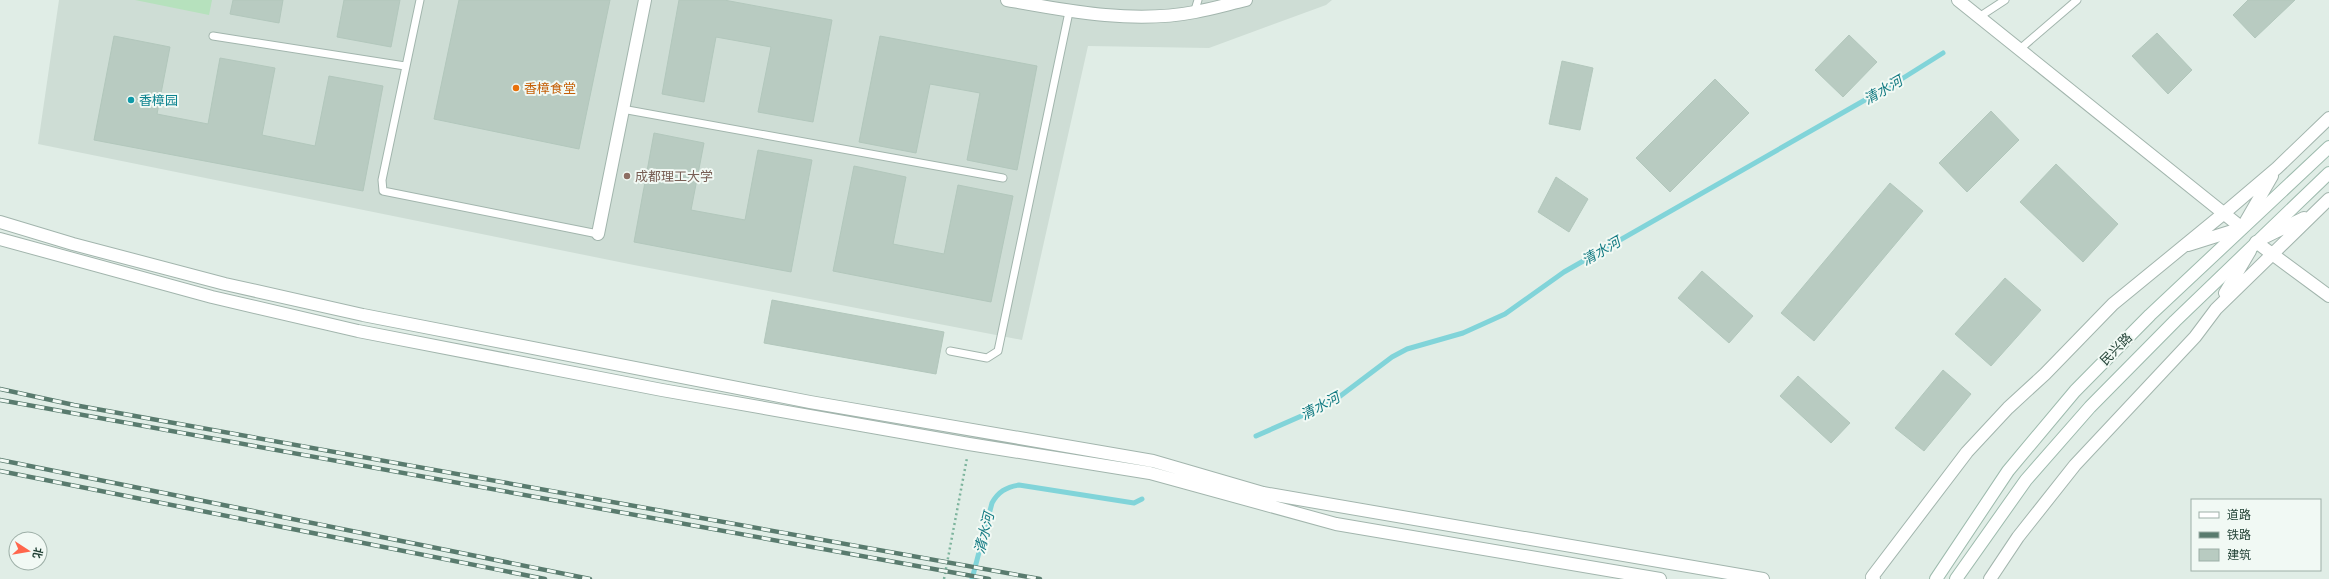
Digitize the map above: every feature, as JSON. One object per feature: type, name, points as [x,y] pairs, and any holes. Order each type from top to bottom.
[{"type":"street","points":[[598,234],[645,0]]},
{"type":"street","points":[[1007,0],[1069,12],[1143,16],[1194,13],[1246,0]]},
{"type":"street","points":[[1958,0],[2242,228]]},
{"type":"street","points":[[1872,578],[1967,452],[2008,408],[2045,374],[2113,304],[2277,168],[2329,118]]},
{"type":"street","name":"民兴路","points":[[1936,579],[2008,471],[2075,391],[2155,310],[2329,147]]},
{"type":"street","points":[[2179,248],[2242,228],[2277,168]]},
{"type":"street","name":"民兴路","points":[[1956,579],[2026,480],[2090,406],[2256,242],[2329,173]]},
{"type":"street","points":[[2216,309],[2329,199]]},
{"type":"street","points":[[1990,579],[2018,538],[2075,465],[2195,337],[2216,309],[2256,242],[2315,212]]},
{"type":"street","points":[[0,222],[72,244],[210,280],[364,315],[810,402],[1153,461],[1263,493],[1763,579]]},
{"type":"street","points":[[0,239],[212,297],[358,331],[655,388],[969,444],[1150,473],[1336,524],[1660,579]]},
{"type":"street","points":[[2256,242],[2329,296]]},
{"type":"lane","points":[[420,0],[382,180],[383,191],[598,234]]},
{"type":"lane","points":[[1194,13],[1198,0]]},
{"type":"lane","points":[[1979,17],[2005,0]]},
{"type":"lane","points":[[2020,49],[2077,0]]},
{"type":"lane","points":[[950,351],[987,358],[998,351],[1069,12]]},
{"type":"lane","points":[[213,36],[405,66]]},
{"type":"lane","points":[[622,109],[1003,178]]},
{"type":"path","points":[[944,579],[969,444]]},
{"type":"shaded area","name":"成都理工大学","points":[[59,0],[1332,0],[1326,5],[1209,48],[1088,46],[1022,340],[634,265],[38,144]]},
{"type":"green space","points":[[135,0],[212,0],[209,15]]},
{"type":"building","points":[[233,0],[283,0],[279,23],[230,14]]},
{"type":"building","points":[[344,0],[400,0],[391,47],[337,37]]},
{"type":"building","name":"香樟食堂","points":[[459,0],[610,0],[579,149],[434,119]]},
{"type":"building","points":[[679,0],[724,0],[832,20],[813,122],[758,112],[771,47],[716,37],[704,102],[662,94]]},
{"type":"building","points":[[2248,0],[2295,0],[2255,38],[2233,15]]},
{"type":"building","points":[[2157,33],[2192,70],[2168,94],[2132,56]]},
{"type":"building","points":[[1849,35],[1877,62],[1843,97],[1815,70]]},
{"type":"building","name":"香樟园","points":[[114,36],[170,47],[157,114],[208,124],[220,58],[275,68],[262,135],[315,146],[329,76],[383,86],[363,191],[94,140]]},
{"type":"building","points":[[880,36],[1037,66],[1017,170],[967,160],[980,93],[930,84],[916,153],[859,142]]},
{"type":"building","points":[[1562,61],[1593,68],[1580,130],[1549,124]]},
{"type":"building","points":[[1715,79],[1749,113],[1670,192],[1636,158]]},
{"type":"building","points":[[1991,111],[2019,140],[1967,192],[1939,163]]},
{"type":"building","points":[[654,133],[704,143],[691,210],[745,220],[758,150],[812,160],[791,272],[634,242]]},
{"type":"building","points":[[2056,164],[2118,224],[2083,262],[2020,202]]},
{"type":"building","points":[[854,166],[906,177],[893,244],[944,254],[958,185],[1013,196],[991,302],[833,271]]},
{"type":"building","points":[[1556,177],[1588,199],[1569,232],[1538,212]]},
{"type":"building","points":[[1890,183],[1923,211],[1814,341],[1781,313]]},
{"type":"building","points":[[1702,271],[1753,316],[1729,343],[1678,298]]},
{"type":"building","points":[[2005,278],[2041,310],[1991,366],[1955,334]]},
{"type":"building","points":[[772,300],[944,332],[936,374],[764,343]]},
{"type":"building","points":[[1943,370],[1971,394],[1924,451],[1895,428]]},
{"type":"building","points":[[1798,376],[1850,423],[1831,443],[1780,396]]},
{"type":"waterway","name":"清水河","points":[[1256,436],[1331,403],[1392,357],[1407,349],[1463,333],[1505,314],[1564,272],[1900,80],[1943,53]]},
{"type":"waterway","name":"清水河","points":[[972,579],[992,503],[1000,493],[1010,487],[1019,485],[1134,503],[1142,499]]},
{"type":"railway","points":[[0,389],[74,405],[1040,579]]},
{"type":"railway","points":[[0,400],[989,579]]},
{"type":"railway","points":[[0,460],[590,579]]},
{"type":"railway","points":[[0,471],[545,579]]},
{"type":"place","name":"香樟食堂","points":[[516,88]]},
{"type":"place","name":"香樟园","points":[[131,100]]},
{"type":"place","name":"成都理工大学","points":[[627,176]]}]
